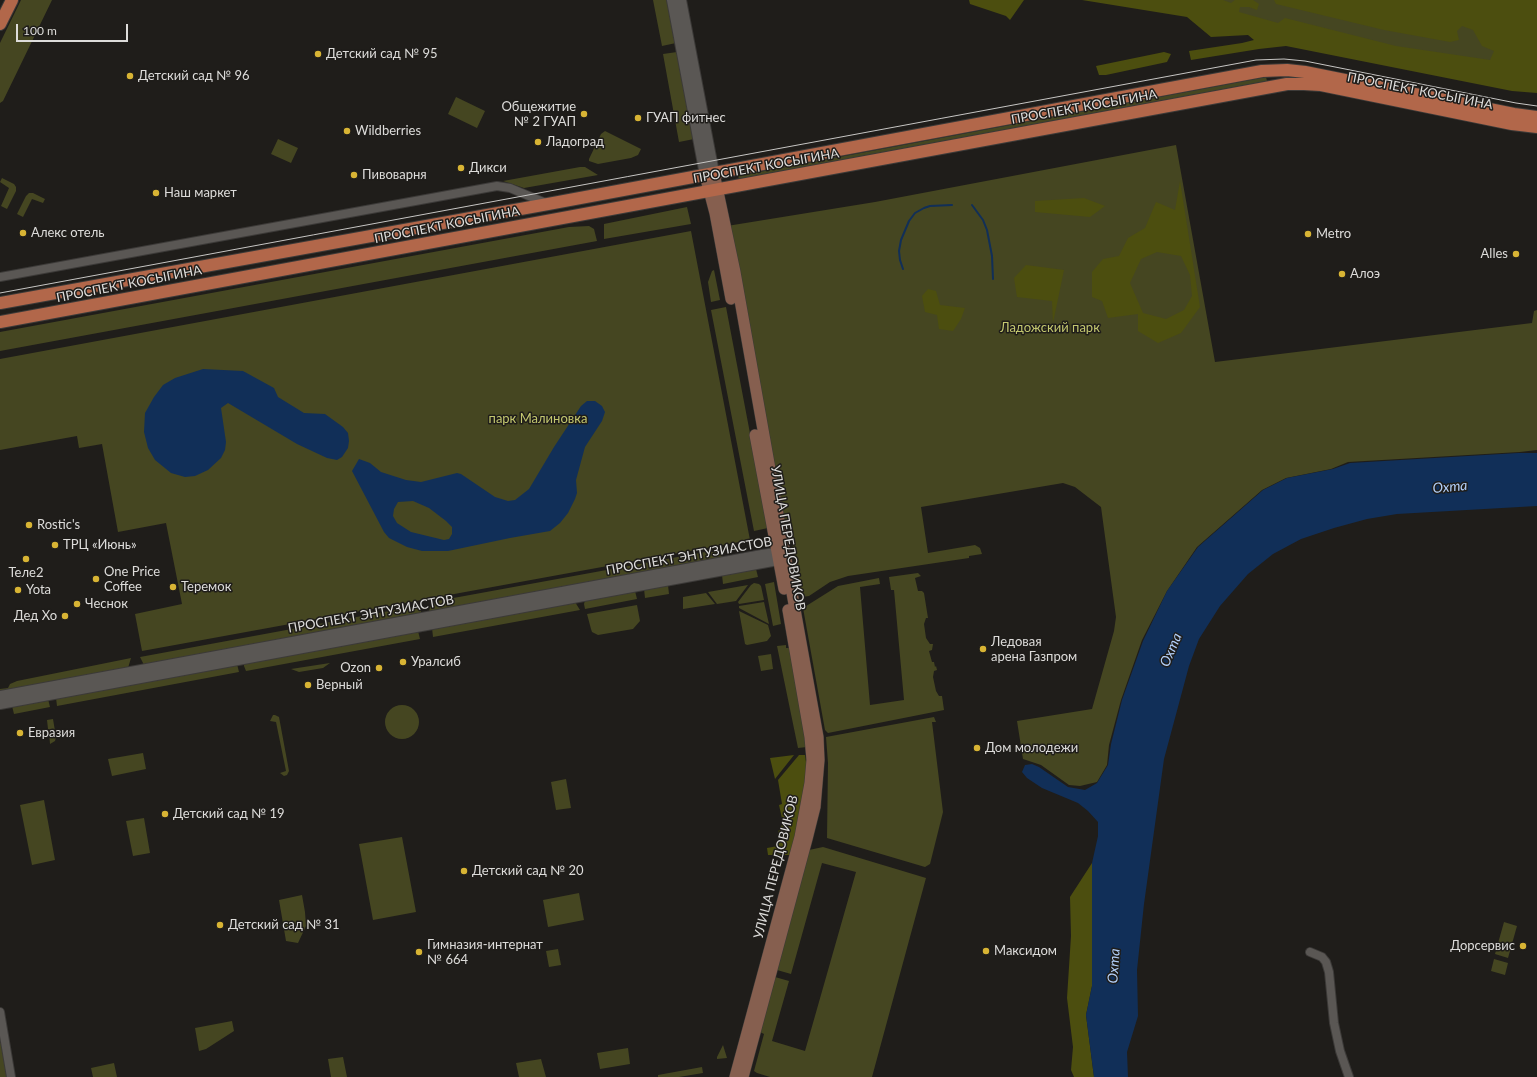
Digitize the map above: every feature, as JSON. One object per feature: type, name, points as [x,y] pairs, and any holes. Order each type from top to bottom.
[{"type":"main road","points":[[0,24],[12,0]]},
{"type":"main road","name":"ПРОСПЕКТ КОСЫГИНА","points":[[0,303],[548,204],[1274,70],[1305,72],[1514,114],[1537,117]]},
{"type":"main road","name":"ПРОСПЕКТ КОСЫГИНА","points":[[0,322],[1292,84],[1321,85],[1512,124],[1537,127]]},
{"type":"main road","name":"УЛИЦА ПЕРЕДОВИКОВ","points":[[710,174],[734,272],[780,556],[818,737],[819,760],[815,807],[807,839],[736,1077]]},
{"type":"street","name":"УЛИЦА ПЕРЕДОВИКОВ","points":[[672,0],[710,174]]},
{"type":"street","name":"УЛИЦА ПЕРЕДОВИКОВ","points":[[681,0],[710,174]]},
{"type":"street","points":[[0,277],[497,186],[510,188],[548,204]]},
{"type":"street","name":"ПРОСПЕКТ ЭНТУЗИАСТОВ","points":[[0,696],[780,556]]},
{"type":"street","name":"ПРОСПЕКТ ЭНТУЗИАСТОВ","points":[[0,704],[780,556]]},
{"type":"street","points":[[1310,952],[1322,957],[1326,962],[1329,972],[1334,1023],[1340,1051],[1349,1077]]},
{"type":"street","points":[[0,1012],[11,1077]]},
{"type":"green space","points":[[21,0],[52,0],[3,101],[0,103],[0,43]]},
{"type":"green space","points":[[653,0],[668,0],[676,43],[662,46]]},
{"type":"green space","points":[[1117,0],[1537,0],[1537,90]]},
{"type":"green space","points":[[677,52],[694,139],[679,142],[663,54]]},
{"type":"green space","points":[[1266,77],[1267,81],[739,179],[738,176]]},
{"type":"green space","points":[[456,97],[485,111],[477,128],[448,114]]},
{"type":"green space","points":[[605,131],[641,149],[638,155],[631,158],[598,164],[589,161],[601,134]]},
{"type":"green space","points":[[278,139],[298,148],[291,163],[271,154]]},
{"type":"green space","name":"Ладожский парк","points":[[1176,145],[1215,362],[1532,323],[1534,311],[1537,310],[1537,450],[1348,462],[1331,469],[1286,478],[1262,490],[1197,547],[1167,591],[1142,640],[1121,700],[1109,745],[1107,765],[1097,782],[1080,786],[1069,785],[1041,765],[1023,759],[1017,721],[1092,709],[1114,631],[1116,617],[1101,507],[1075,487],[1063,483],[921,507],[928,553],[975,545],[980,548],[982,554],[969,556],[969,558],[848,576],[830,582],[809,596],[802,597],[789,527],[785,527],[727,226],[875,202]]},
{"type":"green space","points":[[585,167],[598,175],[524,188],[503,181]]},
{"type":"green space","points":[[2,178],[14,184],[16,187],[16,191],[7,209],[1,206],[9,188],[0,182]]},
{"type":"green space","points":[[29,193],[33,193],[45,199],[43,203],[32,199],[23,217],[17,214]]},
{"type":"green space","points":[[687,207],[691,224],[604,239],[604,224]]},
{"type":"green space","points":[[589,226],[594,229],[597,241],[0,351],[0,332],[569,227]]},
{"type":"green space","name":"парк Малиновка","points":[[691,231],[750,540],[142,651],[135,614],[182,604],[166,523],[118,532],[102,444],[79,448],[77,436],[0,450],[0,359]]},
{"type":"green space","points":[[714,270],[720,300],[711,302],[708,282],[712,271]]},
{"type":"green space","points":[[726,307],[768,528],[754,531],[711,310]]},
{"type":"green space","points":[[705,552],[718,552],[722,554],[723,558],[429,612],[430,607],[437,601]]},
{"type":"green space","points":[[756,569],[758,577],[723,584],[722,575]]},
{"type":"green space","points":[[918,573],[921,576],[915,578],[918,591],[922,591],[924,593],[928,618],[926,618],[924,624],[926,638],[930,644],[933,644],[932,650],[929,651],[932,662],[934,662],[937,670],[934,671],[933,677],[936,691],[939,696],[942,696],[944,710],[828,733],[825,730],[803,608],[838,586],[879,578],[880,584],[860,587],[870,705],[904,700],[894,590],[891,590],[889,577]]},
{"type":"green space","points":[[774,582],[781,624],[773,626],[765,584]]},
{"type":"green space","points":[[754,583],[761,586],[764,600],[739,604],[738,602]]},
{"type":"green space","points":[[668,585],[669,594],[645,598],[644,589]]},
{"type":"green space","points":[[748,585],[736,601],[717,604],[708,592]]},
{"type":"green space","points":[[635,591],[637,599],[585,609],[585,600]]},
{"type":"green space","points":[[706,593],[715,604],[683,609],[683,597]]},
{"type":"green space","points":[[575,602],[580,610],[433,637],[432,628]]},
{"type":"green space","points":[[764,602],[769,624],[739,608],[739,606]]},
{"type":"green space","points":[[637,605],[640,621],[633,629],[598,635],[592,632],[587,614]]},
{"type":"green space","points":[[411,607],[420,610],[422,613],[144,665],[140,657]]},
{"type":"green space","points":[[739,611],[768,625],[771,636],[767,641],[747,645],[745,644]]},
{"type":"green space","points":[[418,631],[420,639],[246,671],[244,666],[244,663]]},
{"type":"green space","points":[[786,645],[786,648],[791,648],[807,747],[798,748],[777,646]]},
{"type":"green space","points":[[771,654],[773,669],[761,671],[758,656]]},
{"type":"green space","points":[[131,658],[128,668],[0,691],[0,689],[8,688],[10,684],[17,681]]},
{"type":"green space","points":[[330,663],[323,668],[299,672],[291,669]]},
{"type":"green space","points":[[237,664],[239,672],[57,706],[56,698]]},
{"type":"green space","points":[[48,699],[50,707],[14,714],[12,706]]},
{"type":"green space","points":[[399,705],[405,705],[409,706],[416,712],[419,722],[418,729],[412,736],[405,739],[399,739],[395,738],[388,732],[385,725],[385,719],[386,715],[392,708]]},
{"type":"green space","points":[[273,715],[279,717],[289,771],[287,775],[284,776],[280,773],[286,771],[276,722],[270,721]]},
{"type":"green space","points":[[934,717],[936,722],[932,722],[943,812],[930,864],[925,867],[827,838],[828,763],[826,737]]},
{"type":"green space","points":[[53,719],[55,731],[48,729],[47,720]]},
{"type":"green space","points":[[49,732],[56,734],[55,741],[50,744]]},
{"type":"green space","points":[[143,753],[146,769],[112,776],[108,759]]},
{"type":"green space","points":[[566,779],[571,808],[556,810],[551,782]]},
{"type":"green space","points":[[44,800],[55,860],[32,865],[20,805]]},
{"type":"green space","points":[[144,818],[150,853],[133,856],[126,821]]},
{"type":"green space","points":[[402,837],[416,912],[373,920],[359,844]]},
{"type":"green space","points":[[823,847],[926,878],[872,1077],[770,1077],[754,1071],[764,1034],[760,1032],[775,977],[789,981],[772,1041],[805,1051],[856,872],[822,863],[791,974],[777,970],[809,850]]},
{"type":"green space","points":[[579,893],[584,920],[548,927],[543,900]]},
{"type":"green space","points":[[302,895],[306,926],[298,943],[286,941],[279,900]]},
{"type":"green space","points":[[1504,922],[1517,926],[1508,958],[1495,954]]},
{"type":"green space","points":[[558,949],[561,965],[549,967],[546,951]]},
{"type":"green space","points":[[1494,959],[1508,963],[1505,975],[1491,971]]},
{"type":"green space","points":[[232,1021],[234,1031],[206,1049],[199,1051],[195,1028]]},
{"type":"green space","points":[[0,1042],[2,1045],[7,1077],[0,1077]]},
{"type":"green space","points":[[723,1045],[727,1058],[717,1059],[717,1057]]},
{"type":"green space","points":[[628,1048],[630,1064],[600,1069],[597,1053]]},
{"type":"green space","points":[[343,1057],[347,1077],[331,1077],[328,1059]]},
{"type":"green space","points":[[541,1059],[546,1077],[519,1077],[516,1063]]},
{"type":"green space","points":[[114,1063],[117,1077],[93,1077],[91,1068]]},
{"type":"green space","points":[[702,1067],[703,1073],[679,1077],[658,1077],[658,1075]]},
{"type":"shaded area","points":[[969,0],[1024,0],[1010,20],[1006,16],[970,4]]},
{"type":"shaded area","points":[[1082,0],[1223,0],[1231,3],[1235,0],[1253,0],[1259,4],[1257,10],[1249,7],[1240,7],[1239,12],[1278,23],[1285,18],[1396,46],[1490,60],[1494,51],[1482,46],[1473,30],[1462,26],[1457,31],[1459,40],[1450,42],[1384,30],[1276,4],[1274,0],[1537,0],[1537,93],[1512,91],[1286,46],[1191,60],[1189,51],[1254,40],[1248,35],[1211,37],[1187,17]]},
{"type":"shaded area","points":[[1164,52],[1171,54],[1167,62],[1106,75],[1099,75],[1096,66]]},
{"type":"shaded area","points":[[1180,181],[1200,307],[1181,333],[1158,343],[1138,331],[1138,314],[1108,318],[1102,301],[1092,297],[1092,272],[1103,259],[1119,256],[1128,238],[1145,228],[1156,202],[1175,210]],"holes":[[[1157,252],[1181,256],[1190,275],[1192,296],[1184,310],[1166,319],[1143,313],[1130,283],[1141,259]]]},
{"type":"shaded area","points":[[1084,198],[1105,206],[1090,217],[1035,212],[1035,201]]},
{"type":"shaded area","points":[[1026,265],[1064,270],[1053,323],[1052,301],[1017,297],[1014,278]]},
{"type":"shaded area","points":[[928,289],[936,291],[940,305],[965,308],[961,319],[953,331],[939,329],[937,315],[925,312],[922,296]]},
{"type":"shaded area","points":[[794,755],[775,779],[770,758]]},
{"type":"shaded area","points":[[799,755],[805,755],[807,762],[807,783],[791,855],[768,855],[767,848],[778,846],[778,832],[783,823],[779,805],[782,804],[778,780]]},
{"type":"shaded area","points":[[1092,863],[1092,986],[1086,1015],[1094,1077],[1074,1077],[1071,1070],[1073,1047],[1067,998],[1071,936],[1070,897]]},
{"type":"water","points":[[203,369],[243,371],[274,388],[278,397],[304,413],[325,414],[343,427],[348,433],[348,448],[342,457],[337,460],[327,458],[297,444],[228,403],[221,408],[226,442],[225,450],[221,458],[208,470],[195,476],[185,477],[171,473],[155,460],[148,448],[144,432],[145,413],[163,385],[175,378]]},
{"type":"water","points":[[587,401],[595,401],[602,406],[605,412],[602,421],[585,447],[576,480],[577,493],[575,499],[568,513],[560,523],[550,531],[448,551],[422,551],[407,547],[389,538],[384,532],[352,471],[359,459],[370,463],[381,472],[406,480],[421,482],[457,473],[461,474],[495,497],[508,501],[515,500],[529,489],[581,406]],"holes":[[[413,501],[429,508],[452,527],[452,534],[449,539],[444,540],[411,532],[397,523],[393,516],[394,509],[398,502]]]},
{"type":"water","name":"Охта","points":[[1537,453],[1537,506],[1397,514],[1367,519],[1334,528],[1301,539],[1273,554],[1248,574],[1220,606],[1199,639],[1189,666],[1164,759],[1144,904],[1137,970],[1138,1016],[1127,1052],[1128,1077],[1094,1077],[1086,1015],[1092,986],[1092,863],[1098,836],[1098,822],[1078,803],[1042,788],[1027,778],[1022,772],[1025,765],[1032,764],[1039,767],[1068,787],[1085,790],[1097,783],[1108,765],[1111,744],[1122,700],[1143,641],[1167,591],[1198,547],[1263,490],[1287,478],[1333,469],[1350,463]]},
{"type":"waterway","points":[[903,269],[899,251],[901,240],[909,221],[915,213],[930,206],[952,205]]},
{"type":"waterway","points":[[972,205],[983,220],[987,230],[992,256],[993,279]]},
{"type":"tram line","points":[[0,293],[1256,60],[1284,59],[1305,61],[1537,106]]},
{"type":"place","name":"Детский сад № 95","points":[[318,54]]},
{"type":"place","name":"Детский сад № 96","points":[[130,76]]},
{"type":"place","name":"Общежитие № 2 ГУАП","points":[[584,114]]},
{"type":"place","name":"ГУАП фитнес","points":[[638,118]]},
{"type":"place","name":"Wildberries","points":[[347,131]]},
{"type":"place","name":"Ладоград","points":[[538,142]]},
{"type":"place","name":"Дикси","points":[[461,168]]},
{"type":"place","name":"Пивоварня","points":[[354,175]]},
{"type":"place","name":"Наш маркет","points":[[156,193]]},
{"type":"place","name":"Алекс отель","points":[[23,233]]},
{"type":"place","name":"Metro","points":[[1308,234]]},
{"type":"place","name":"Alles","points":[[1516,254]]},
{"type":"place","name":"Алоэ","points":[[1342,274]]},
{"type":"place","name":"Rostic's","points":[[29,525]]},
{"type":"place","name":"ТРЦ «Июнь»","points":[[55,545]]},
{"type":"place","name":"Теле2","points":[[26,559]]},
{"type":"place","name":"One Price Coffee","points":[[96,579]]},
{"type":"place","name":"Теремок","points":[[173,587]]},
{"type":"place","name":"Yota","points":[[18,590]]},
{"type":"place","name":"Чеснок","points":[[77,604]]},
{"type":"place","name":"Дед Хо","points":[[65,616]]},
{"type":"place","name":"Ледовая арена Газпром","points":[[983,649]]},
{"type":"place","name":"Уралсиб","points":[[403,662]]},
{"type":"place","name":"Ozon","points":[[379,668]]},
{"type":"place","name":"Верный","points":[[308,685]]},
{"type":"place","name":"Евразия","points":[[20,733]]},
{"type":"place","name":"Дом молодежи","points":[[977,748]]},
{"type":"place","name":"Детский сад № 19","points":[[165,814]]},
{"type":"place","name":"Детский сад № 20","points":[[464,871]]},
{"type":"place","name":"Детский сад № 31","points":[[220,925]]},
{"type":"place","name":"Дорсервис","points":[[1523,946]]},
{"type":"place","name":"Максидом","points":[[986,951]]},
{"type":"place","name":"Гимназия-интернат № 664","points":[[419,952]]}]
